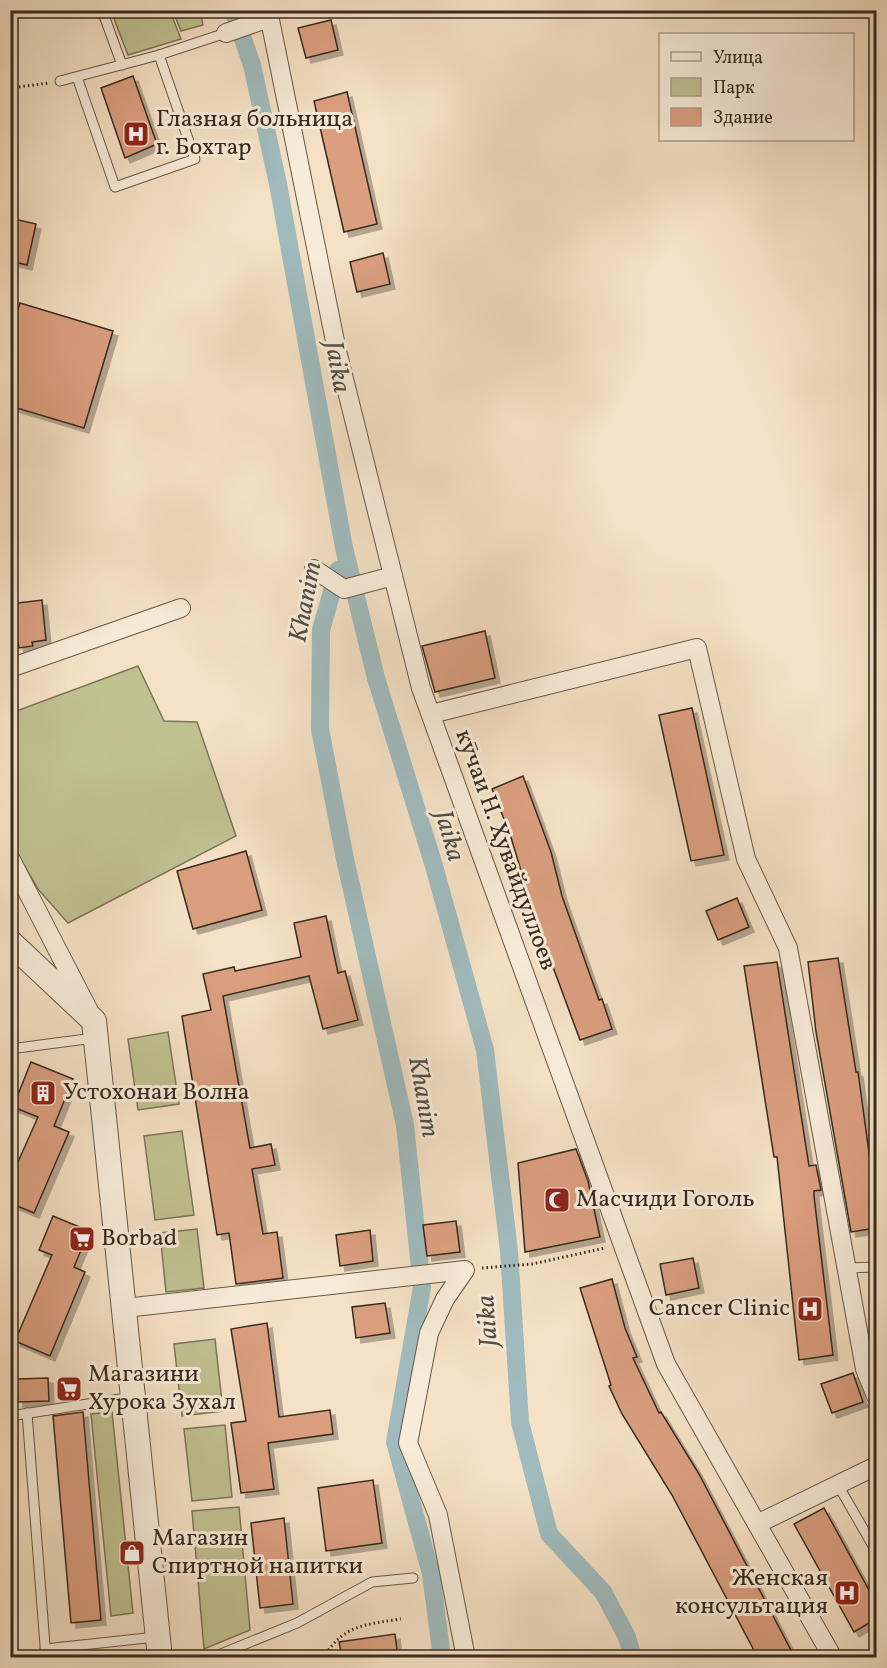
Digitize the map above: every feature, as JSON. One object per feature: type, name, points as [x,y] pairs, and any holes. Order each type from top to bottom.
[{"type":"street","points":[[226,33],[269,14]]},
{"type":"street","name":"кӯчаи Н. Ҳувайдуллоев","points":[[269,14],[337,351],[421,688],[666,1364],[833,1658]]},
{"type":"street","points":[[314,569],[344,589],[393,576]]},
{"type":"street","points":[[10,668],[181,608]]},
{"type":"street","points":[[430,714],[697,648],[746,859],[788,948],[865,1369],[876,1396]]},
{"type":"street","points":[[10,858],[95,1029],[159,1647]]},
{"type":"street","points":[[10,942],[95,1029]]},
{"type":"street","points":[[125,1308],[465,1270]]},
{"type":"street","points":[[465,1270],[445,1299],[429,1333],[408,1443],[438,1515],[466,1658]]},
{"type":"street","points":[[757,1524],[876,1466]]},
{"type":"lane","points":[[102,10],[122,65]]},
{"type":"lane","points":[[60,81],[159,55],[226,33]]},
{"type":"lane","points":[[77,77],[116,187],[195,159],[159,55]]},
{"type":"lane","points":[[10,1049],[95,1029]]},
{"type":"lane","points":[[846,1268],[876,1267]]},
{"type":"lane","points":[[10,1416],[134,1396]]},
{"type":"lane","points":[[27,1413],[46,1653],[159,1647]]},
{"type":"lane","points":[[838,1485],[876,1551]]},
{"type":"lane","points":[[211,1658],[297,1623],[372,1582],[412,1578]]},
{"type":"path","points":[[10,88],[60,81]]},
{"type":"path","points":[[465,1270],[564,1259],[622,1243]]},
{"type":"path","points":[[324,1658],[335,1638],[362,1625],[401,1619]]},
{"type":"green space","points":[[111,11],[170,11],[181,39],[128,55]]},
{"type":"green space","points":[[173,11],[200,11],[203,25],[181,31]]},
{"type":"green space","points":[[138,666],[164,721],[197,722],[236,836],[68,923],[38,889],[11,843],[11,713]]},
{"type":"green space","points":[[168,1032],[179,1104],[138,1110],[128,1039]]},
{"type":"green space","points":[[182,1131],[194,1215],[155,1220],[144,1136]]},
{"type":"green space","points":[[197,1229],[204,1288],[166,1292],[160,1233]]},
{"type":"green space","points":[[215,1339],[223,1411],[182,1416],[174,1344]]},
{"type":"green space","points":[[112,1412],[133,1613],[111,1616],[91,1414]]},
{"type":"green space","points":[[225,1425],[232,1497],[192,1501],[184,1429]]},
{"type":"green space","points":[[239,1507],[250,1630],[204,1649],[192,1511]]},
{"type":"building","points":[[331,20],[338,50],[306,58],[298,28]]},
{"type":"building","points":[[133,76],[157,144],[125,158],[101,88]]},
{"type":"building","points":[[347,92],[377,224],[344,232],[314,101]]},
{"type":"building","points":[[10,218],[36,224],[27,265],[10,261]]},
{"type":"building","points":[[383,253],[390,284],[357,292],[350,262]]},
{"type":"building","points":[[20,303],[113,331],[84,428],[10,406],[10,334]]},
{"type":"building","points":[[42,600],[46,640],[32,642],[33,646],[19,648],[18,642],[10,643],[10,604]]},
{"type":"building","points":[[485,631],[495,678],[435,692],[422,646]]},
{"type":"building","points":[[692,708],[724,855],[691,861],[659,715]]},
{"type":"building","points":[[523,776],[551,852],[562,896],[599,1000],[602,999],[612,1029],[580,1040],[536,921],[510,834],[492,789]]},
{"type":"building","points":[[246,851],[262,910],[193,929],[177,871]]},
{"type":"building","points":[[737,898],[749,927],[718,940],[706,911]]},
{"type":"building","points":[[326,916],[338,973],[345,971],[358,1020],[323,1029],[309,976],[223,996],[250,1148],[271,1144],[275,1165],[252,1169],[263,1234],[277,1232],[283,1278],[236,1284],[229,1233],[217,1235],[182,1016],[211,1010],[203,974],[234,967],[235,971],[301,957],[294,923]]},
{"type":"building","points":[[838,958],[856,1072],[858,1072],[876,1204],[876,1228],[851,1232],[816,1032],[808,962]]},
{"type":"building","points":[[777,962],[809,1166],[816,1165],[821,1190],[814,1191],[814,1196],[833,1355],[799,1360],[777,1157],[774,1157],[744,966]]},
{"type":"building","points":[[31,1062],[73,1079],[54,1126],[69,1132],[34,1213],[10,1203],[10,1180],[38,1117],[13,1107]]},
{"type":"building","name":"Масчиди Гоголь","points":[[576,1149],[588,1181],[600,1237],[525,1252],[518,1163]]},
{"type":"building","points":[[53,1216],[89,1231],[74,1267],[85,1272],[50,1356],[15,1341],[52,1255],[39,1250]]},
{"type":"building","points":[[456,1221],[460,1252],[427,1256],[423,1225]]},
{"type":"building","points":[[370,1230],[373,1261],[340,1266],[336,1235]]},
{"type":"building","points":[[693,1258],[699,1288],[666,1295],[660,1264]]},
{"type":"building","points":[[612,1279],[625,1328],[637,1357],[633,1358],[659,1413],[661,1412],[699,1474],[795,1658],[758,1658],[672,1495],[622,1414],[609,1386],[611,1385],[580,1288]]},
{"type":"building","points":[[385,1303],[390,1333],[356,1338],[352,1307]]},
{"type":"building","points":[[267,1323],[279,1417],[330,1410],[333,1434],[268,1443],[274,1489],[241,1493],[231,1423],[246,1421],[231,1329]]},
{"type":"building","points":[[853,1373],[863,1402],[832,1413],[821,1384]]},
{"type":"building","points":[[48,1378],[49,1401],[18,1402],[17,1379]]},
{"type":"building","points":[[83,1412],[101,1620],[71,1623],[53,1416]]},
{"type":"building","points":[[373,1480],[382,1543],[326,1551],[318,1488]]},
{"type":"building","points":[[824,1508],[876,1603],[876,1619],[854,1632],[794,1524]]},
{"type":"building","points":[[284,1518],[293,1604],[260,1608],[251,1523]]},
{"type":"building","points":[[395,1634],[398,1658],[342,1658],[339,1642]]},
{"type":"waterway","name":"Jaika","points":[[233,10],[252,65],[278,184],[344,548],[376,678],[434,866],[485,1050],[509,1251],[520,1422],[549,1534],[603,1592],[627,1637],[633,1658]]},
{"type":"waterway","name":"Khanim","points":[[338,570],[321,630],[320,729],[345,859],[405,1125],[422,1287],[395,1442],[431,1574],[442,1658]]},
{"type":"place","name":"Глазная больница г. Бохтар","points":[[136,134]]},
{"type":"place","name":"Устохонаи Волна","points":[[43,1093]]},
{"type":"place","name":"Масчиди Гоголь","points":[[557,1200]]},
{"type":"place","name":"Borbad","points":[[82,1239]]},
{"type":"place","name":"Cancer Clinic","points":[[810,1309]]},
{"type":"place","name":"Магазини Хурока Зухал","points":[[69,1389]]},
{"type":"place","name":"Магазин Спиртной напитки","points":[[132,1553]]},
{"type":"place","name":"Женская консультация","points":[[847,1593]]}]
